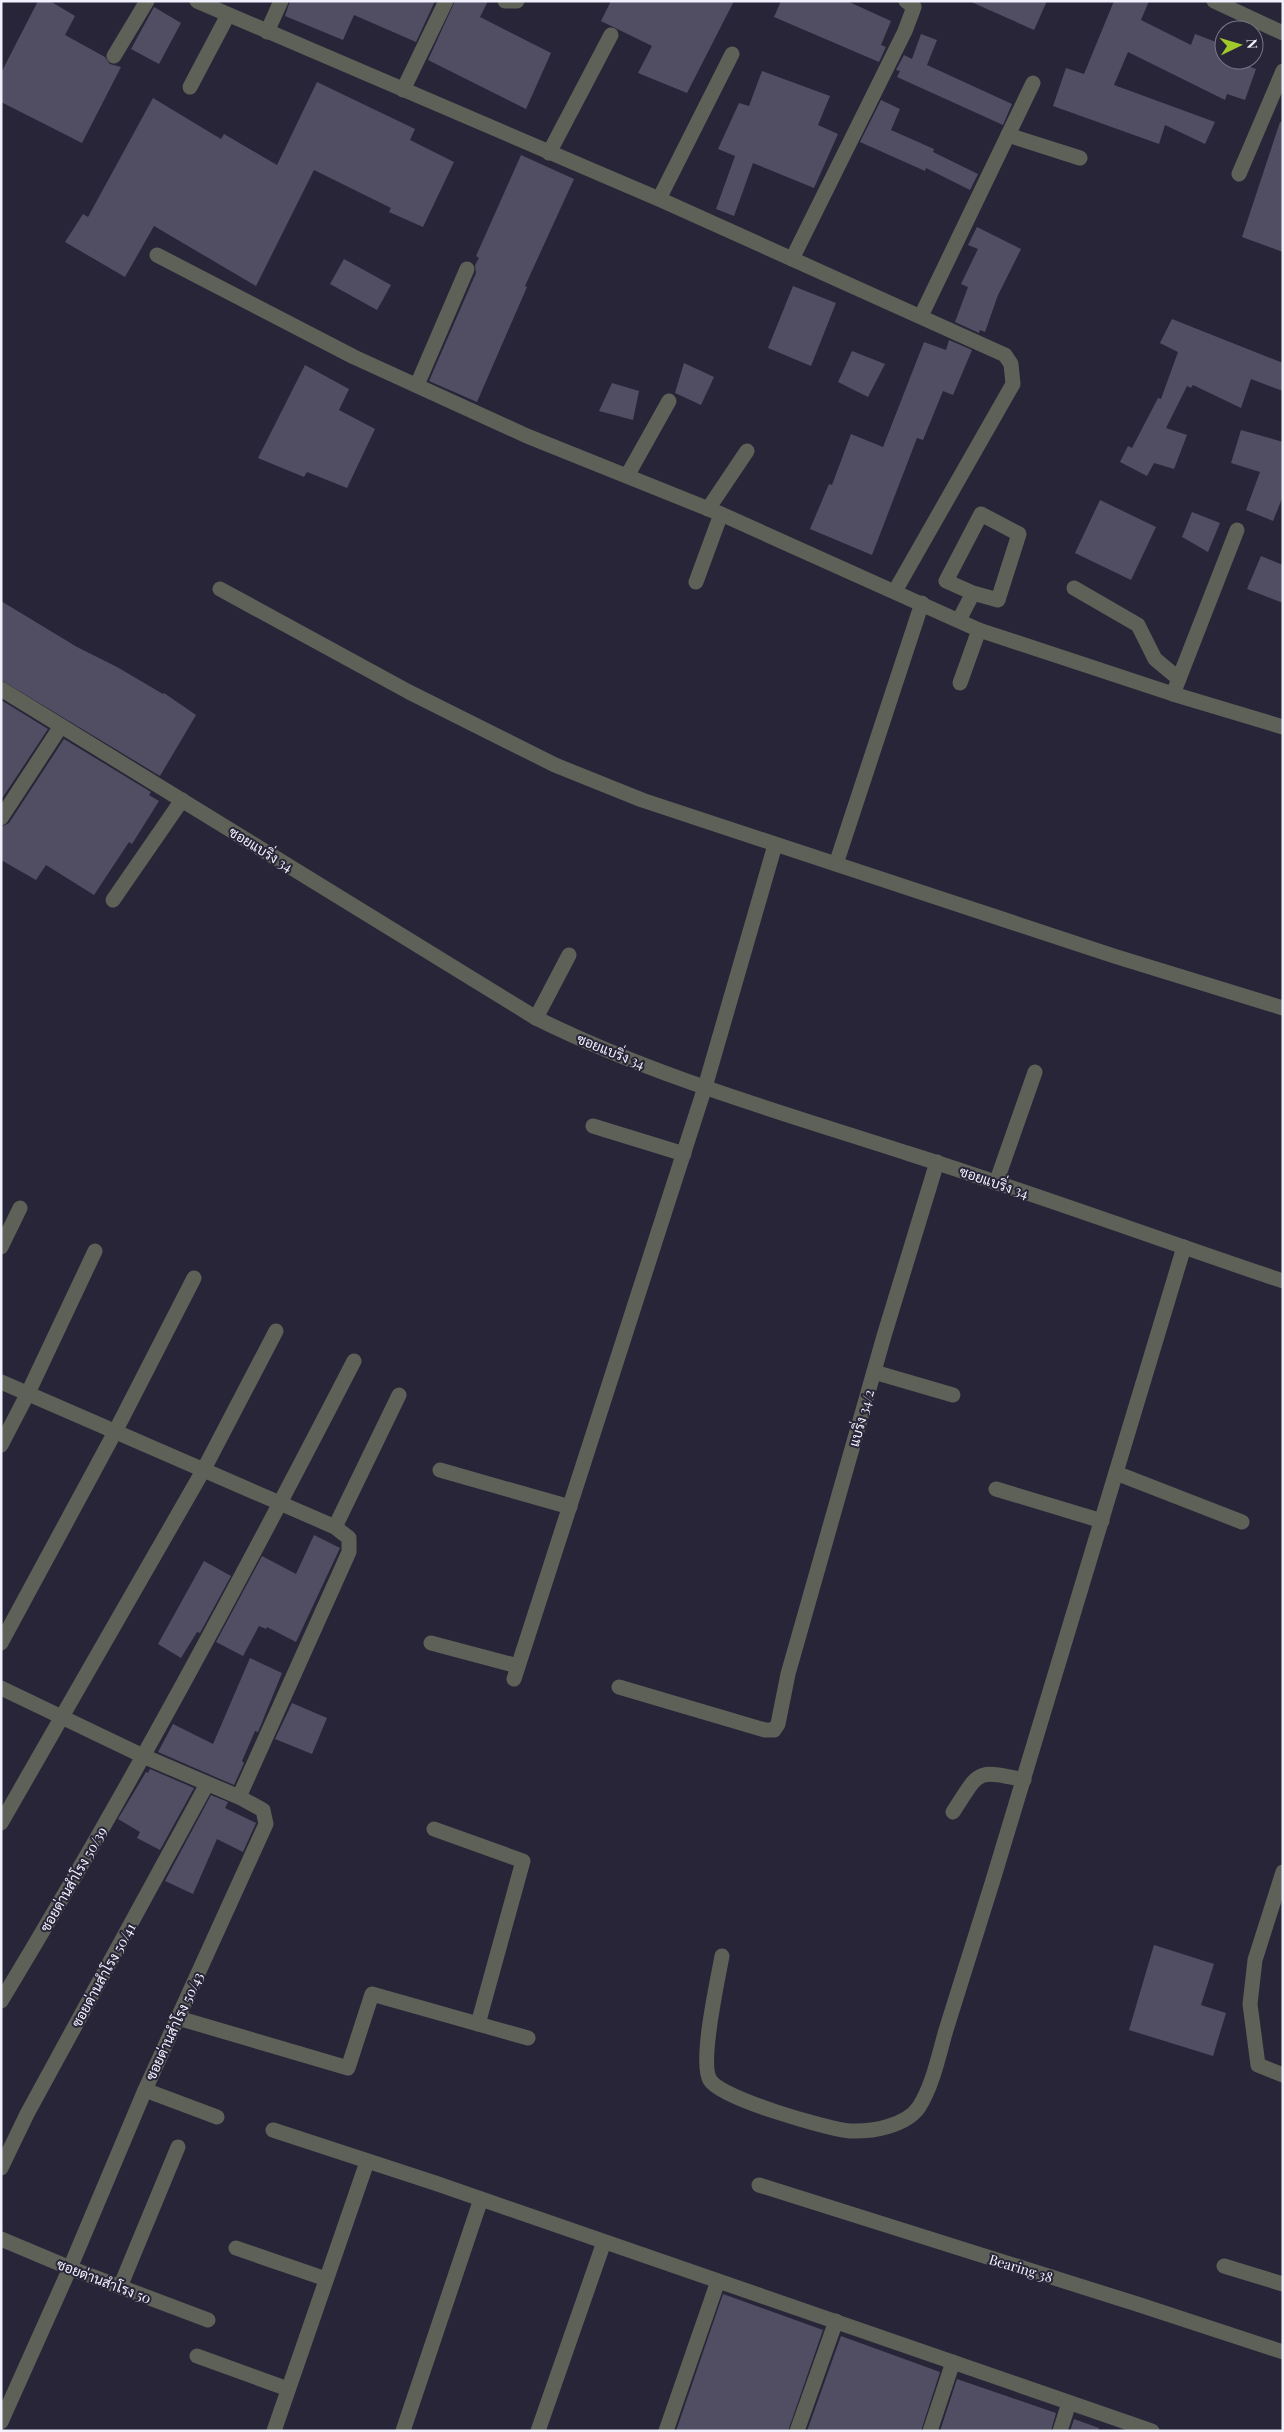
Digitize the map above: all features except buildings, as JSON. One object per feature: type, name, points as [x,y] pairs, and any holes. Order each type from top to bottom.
[{"type":"street","points":[[114,56],[147,1]]},
{"type":"street","points":[[198,1],[659,199],[1005,355],[1011,364],[1013,384],[895,591]]},
{"type":"street","points":[[267,32],[282,1]]},
{"type":"street","points":[[403,90],[446,1]]},
{"type":"street","points":[[505,1],[517,1]]},
{"type":"street","points":[[792,259],[905,32],[914,11],[914,6],[906,1]]},
{"type":"street","points":[[1214,1],[1283,33]]},
{"type":"street","points":[[190,87],[228,15]]},
{"type":"street","points":[[549,153],[611,35]]},
{"type":"street","points":[[659,199],[732,54]]},
{"type":"street","points":[[1239,174],[1283,72]]},
{"type":"street","points":[[921,316],[1033,83]]},
{"type":"street","points":[[1008,135],[1080,158]]},
{"type":"street","points":[[157,255],[278,319],[527,436],[715,512],[979,630],[1173,694],[1283,727]]},
{"type":"street","points":[[417,385],[467,269]]},
{"type":"street","points":[[627,476],[668,401]]},
{"type":"street","points":[[696,582],[715,512],[747,451]]},
{"type":"street","points":[[982,514],[1019,534],[998,600],[973,592],[946,581],[982,514]]},
{"type":"street","points":[[1173,694],[1237,530]]},
{"type":"street","points":[[1074,588],[1138,625],[1155,659],[1179,680]]},
{"type":"street","points":[[220,589],[409,692],[555,765],[642,800],[775,845],[1283,1008]]},
{"type":"street","points":[[959,620],[973,592]]},
{"type":"street","points":[[836,864],[922,603]]},
{"type":"street","points":[[960,683],[979,630]]},
{"type":"street","name":"ซอยแบริ่ง 34","points":[[1,689],[536,1018],[584,1042],[705,1087],[937,1162],[1283,1281]]},
{"type":"street","points":[[1,818],[61,726]]},
{"type":"street","points":[[113,900],[182,800]]},
{"type":"street","points":[[431,1643],[516,1672],[705,1087],[775,845]]},
{"type":"street","points":[[536,1018],[569,955]]},
{"type":"street","points":[[996,1183],[1035,1072]]},
{"type":"street","points":[[592,1126],[684,1154]]},
{"type":"street","name":"แบริ่ง 34/2","points":[[619,1688],[770,1731],[778,1724],[788,1674],[874,1372],[937,1162]]},
{"type":"street","points":[[1,1247],[20,1208]]},
{"type":"street","points":[[722,1956],[708,2041],[707,2068],[710,2080],[718,2088],[732,2096],[813,2123],[848,2131],[868,2130],[906,2119],[918,2108],[930,2080],[1024,1780],[1184,1248]]},
{"type":"street","points":[[1,1445],[28,1394],[95,1251]]},
{"type":"street","points":[[1,1643],[115,1432],[194,1278]]},
{"type":"street","points":[[1,1823],[204,1469],[276,1331]]},
{"type":"street","name":"ซอยด่านสำโรง 50/39","points":[[1,2001],[143,1756],[280,1503],[354,1361]]},
{"type":"street","points":[[874,1372],[953,1395]]},
{"type":"street","points":[[1,1382],[335,1527],[349,1538],[349,1552],[239,1797]]},
{"type":"street","points":[[335,1527],[399,1395]]},
{"type":"street","points":[[440,1470],[570,1507]]},
{"type":"street","points":[[1116,1473],[1242,1522]]},
{"type":"street","points":[[996,1489],[1102,1520]]},
{"type":"street","name":"ซอยด่านสำโรง 50/43","points":[[1,1688],[143,1756],[239,1797],[263,1810],[266,1824],[145,2090],[70,2268],[1,2422]]},
{"type":"street","points":[[953,1812],[980,1775],[995,1774],[1024,1780]]},
{"type":"street","name":"ซอยด่านสำโรง 50/41","points":[[1,2168],[28,2114],[207,1784]]},
{"type":"street","points":[[434,1829],[523,1860],[478,2024]]},
{"type":"street","points":[[1283,1872],[1255,1960],[1250,2004],[1258,2065],[1283,2075]]},
{"type":"street","points":[[178,2018],[348,2068],[372,1994],[528,2038]]},
{"type":"street","points":[[145,2090],[217,2117]]},
{"type":"street","points":[[272,2130],[1152,2431]]},
{"type":"street","points":[[120,2287],[178,2147]]},
{"type":"street","points":[[274,2431],[367,2162]]},
{"type":"street","name":"Bearing 38","points":[[759,2184],[1283,2352]]},
{"type":"street","points":[[403,2431],[481,2200]]},
{"type":"street","name":"ซอยด่านสำโรง 50","points":[[1,2239],[70,2268],[208,2320]]},
{"type":"street","points":[[538,2431],[604,2242]]},
{"type":"street","points":[[236,2248],[326,2279]]},
{"type":"street","points":[[1224,2266],[1283,2284]]},
{"type":"street","points":[[666,2431],[718,2281]]},
{"type":"street","points":[[797,2431],[836,2322]]},
{"type":"street","points":[[197,2356],[288,2389]]},
{"type":"street","points":[[930,2431],[953,2362]]},
{"type":"street","points":[[1060,2431],[1069,2403]]}]
